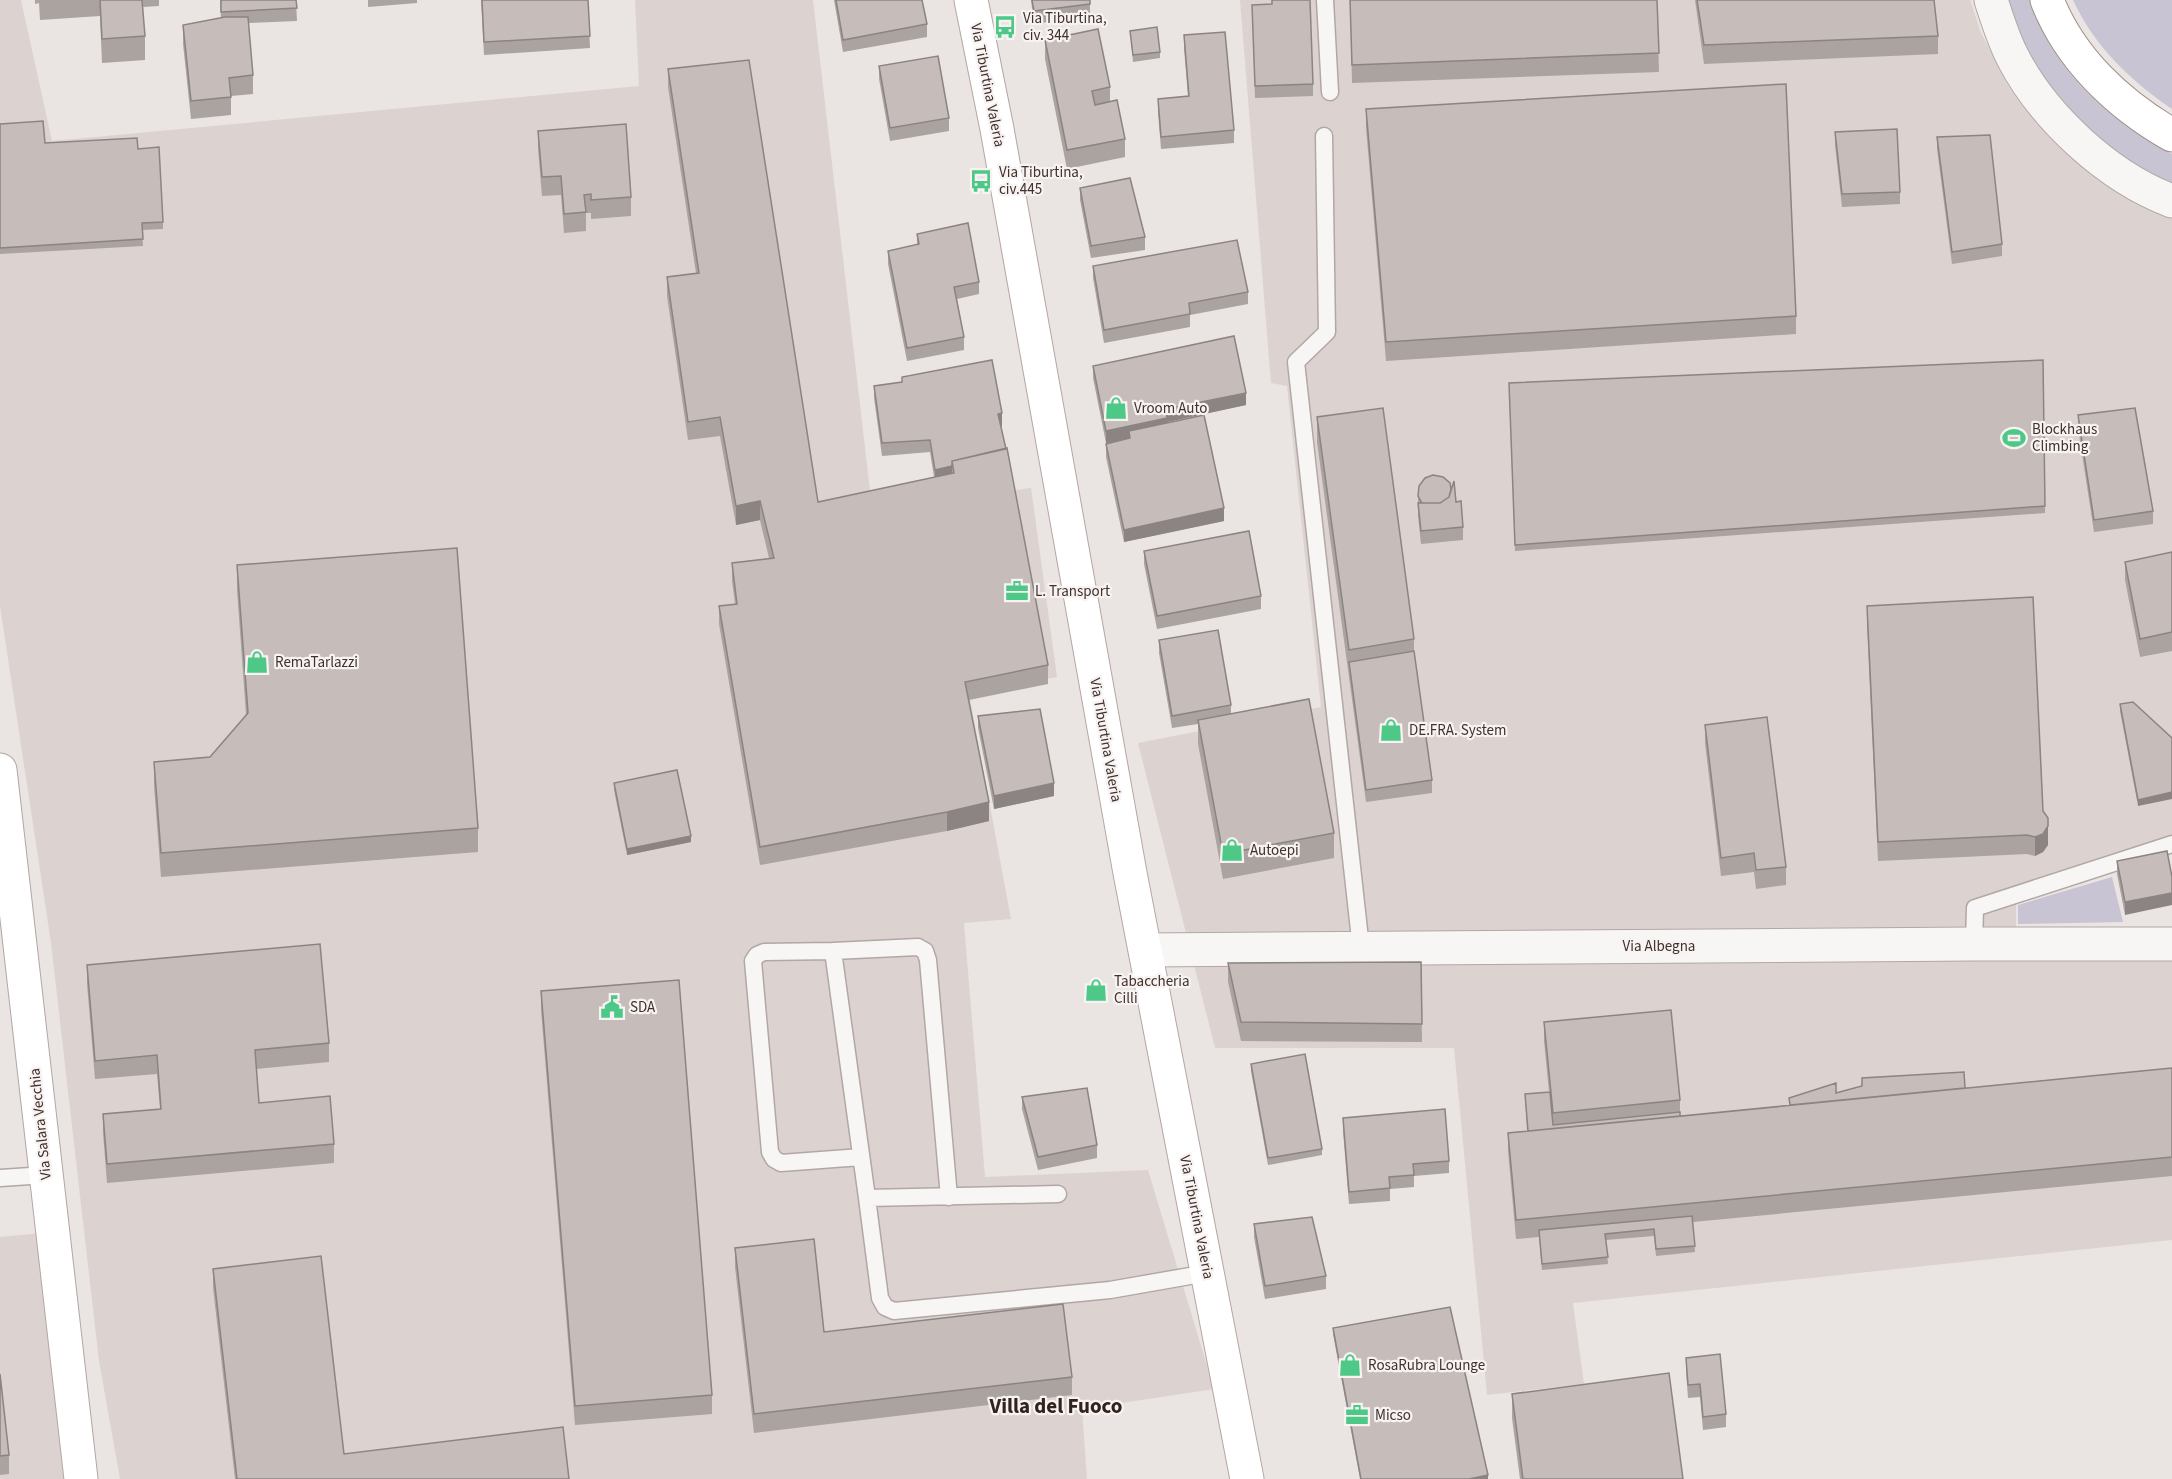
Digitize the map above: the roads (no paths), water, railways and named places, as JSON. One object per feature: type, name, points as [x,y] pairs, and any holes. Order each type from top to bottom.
[{"type":"main road","name":"Via Tiburtina Valeria","points":[[971,0],[997,129],[1130,873],[1247,1479]]},
{"type":"main road","points":[[2047,0],[2058,25],[2070,44],[2098,79],[2130,108],[2172,135]]},
{"type":"main road","name":"Via Salara Vecchia","points":[[0,770],[81,1479]]},
{"type":"street","points":[[1991,0],[2013,57],[2031,87],[2056,119],[2091,151],[2129,180],[2172,201]]},
{"type":"street","name":"Via Albegna","points":[[1146,950],[2172,944]]},
{"type":"lane","points":[[1325,0],[1330,92]]},
{"type":"lane","points":[[1324,136],[1327,332],[1296,362],[1362,948]]},
{"type":"lane","points":[[1974,944],[1975,908],[2172,843]]},
{"type":"lane","points":[[861,1156],[781,1163],[774,1159],[770,1152],[753,961],[757,955],[764,952],[918,947],[925,951],[928,960],[949,1197]]},
{"type":"lane","points":[[833,951],[880,1298],[885,1307],[894,1311],[1110,1290],[1208,1273]]},
{"type":"lane","points":[[0,1178],[46,1175]]},
{"type":"lane","points":[[867,1198],[1058,1194]]},
{"type":"place","name":"Via Tiburtina, civ. 344","points":[[1005,27]]},
{"type":"place","name":"Via Tiburtina, civ.445","points":[[981,181]]},
{"type":"place","name":"Vroom Auto","points":[[1116,408]]},
{"type":"place","name":"Blockhaus Climbing","points":[[2014,438]]},
{"type":"place","name":"L. Transport","points":[[1017,591]]},
{"type":"place","name":"RemaTarlazzi","points":[[257,662]]},
{"type":"place","name":"DE.FRA. System","points":[[1391,730]]},
{"type":"place","name":"Autoepi","points":[[1232,850]]},
{"type":"place","name":"Tabaccheria Cilli","points":[[1096,990]]},
{"type":"place","name":"SDA","points":[[612,1007]]},
{"type":"place","name":"RosaRubra Lounge","points":[[1350,1365]]},
{"type":"place","name":"Micso","points":[[1357,1415]]},
{"type":"district","name":"Villa del Fuoco","points":[[1056,1406]]}]
